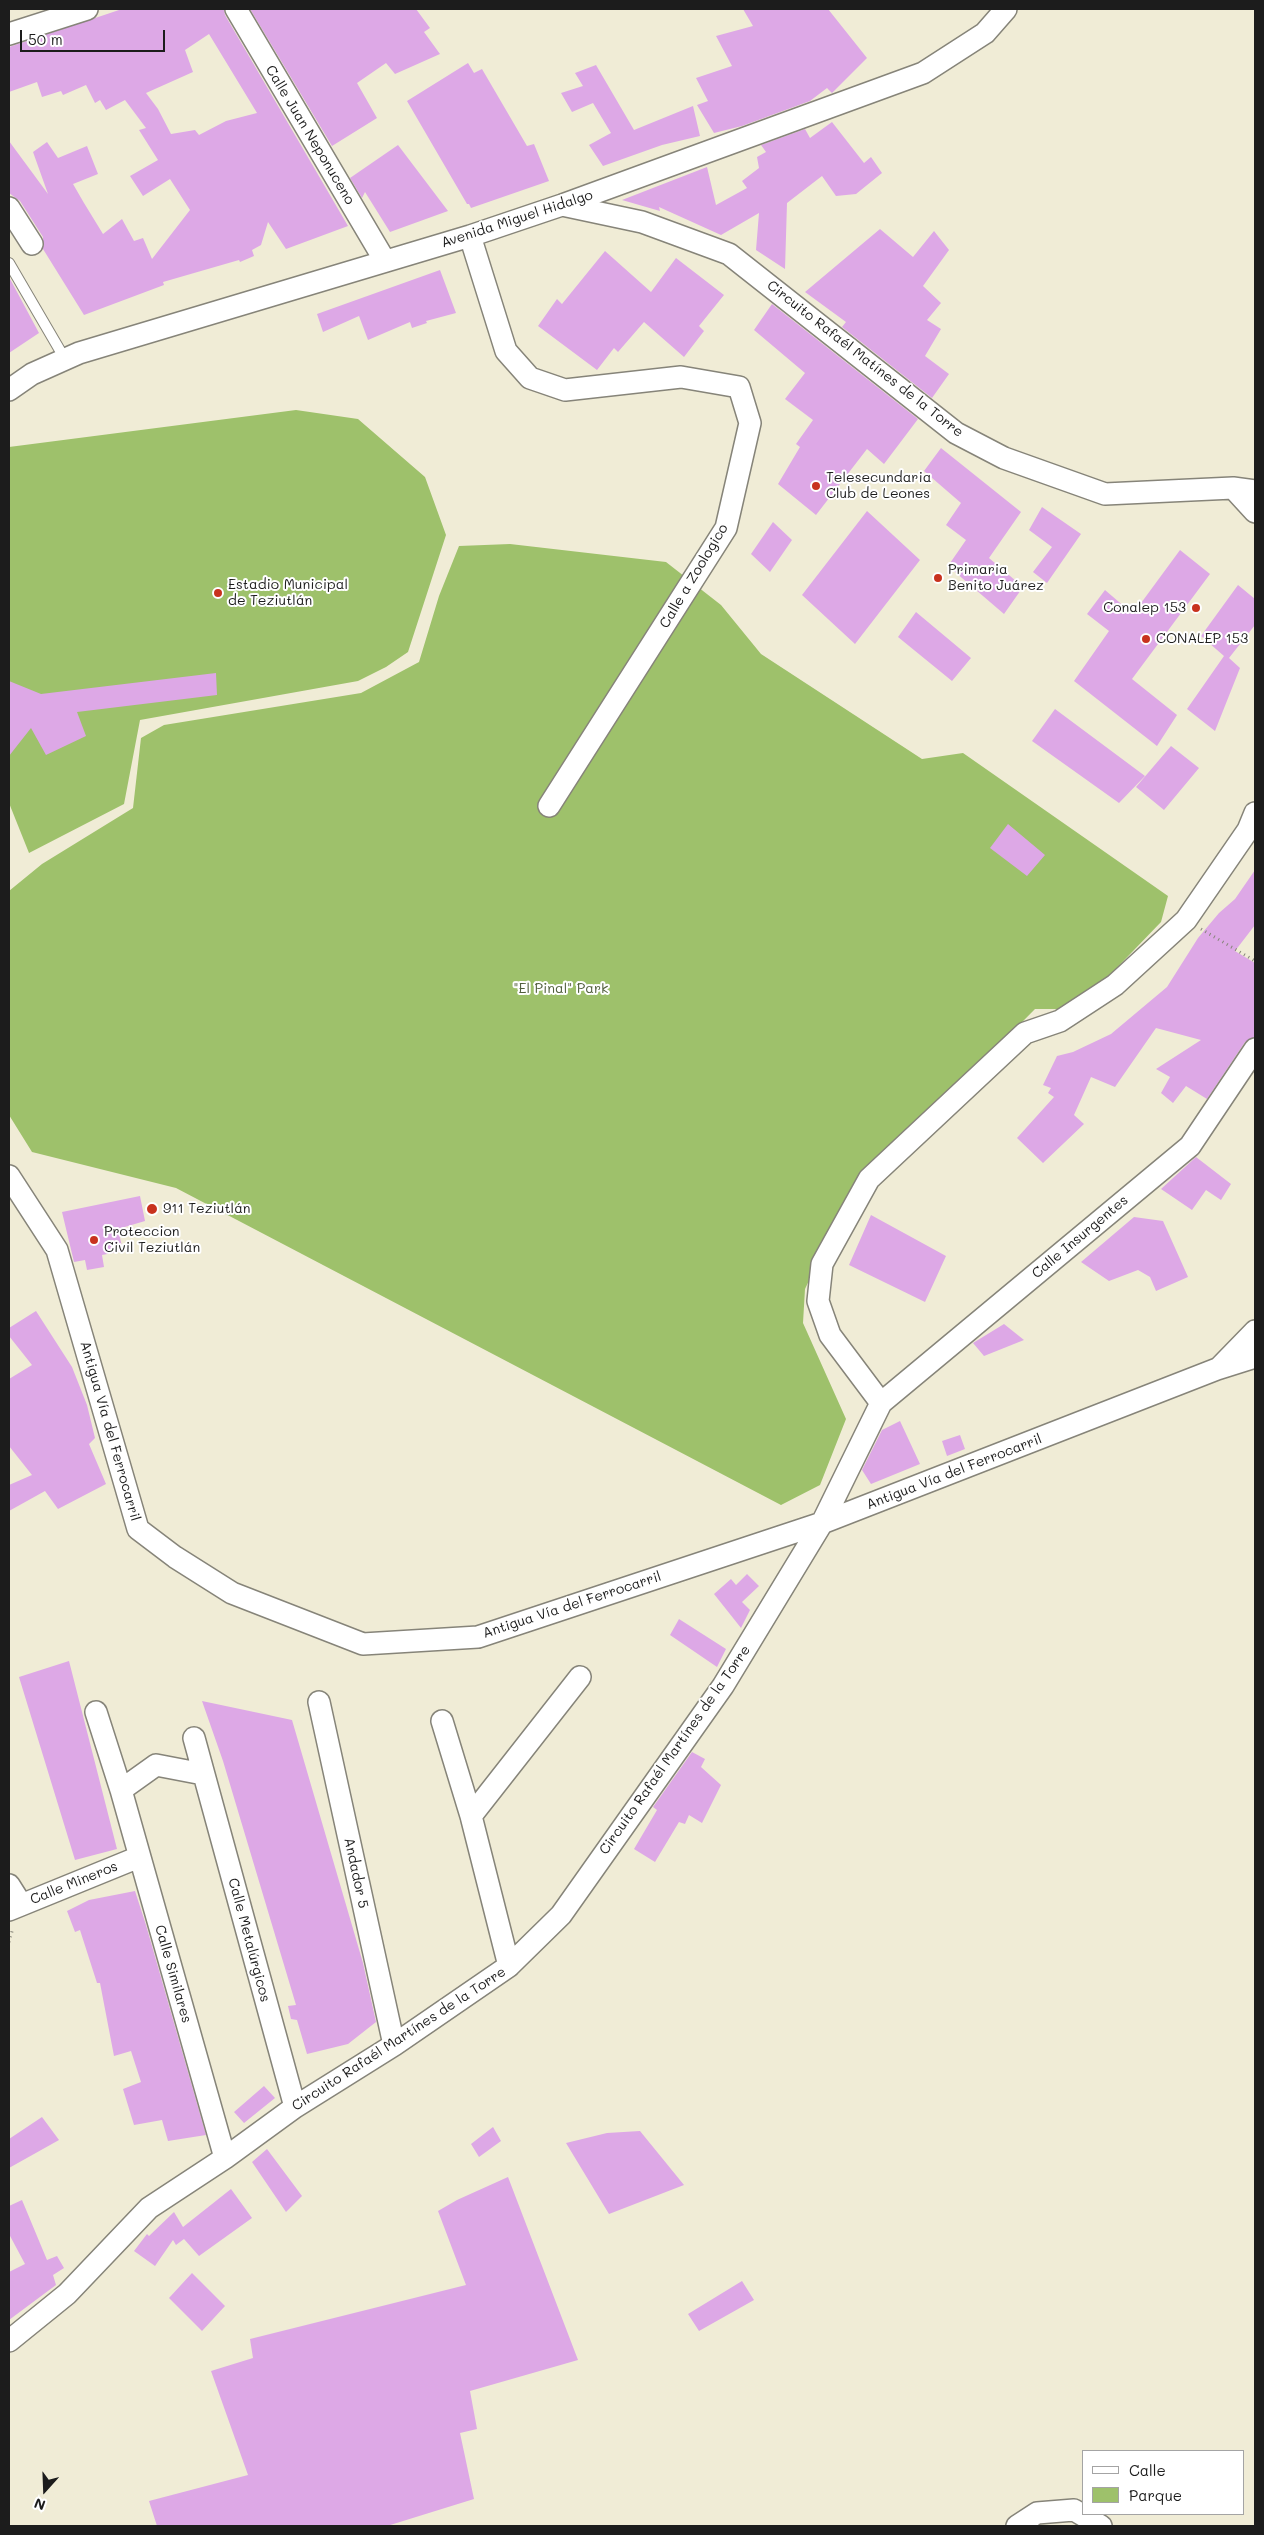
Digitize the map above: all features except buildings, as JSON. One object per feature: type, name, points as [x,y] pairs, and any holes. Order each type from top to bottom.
[{"type":"street","points":[[9,34],[87,9]]},
{"type":"street","name":"Calle Juan Neponuceno","points":[[236,9],[385,261]]},
{"type":"street","name":"Avenida Miguel Hidalgo","points":[[9,390],[32,374],[79,353],[470,236],[562,205],[923,73],[985,33],[1006,9]]},
{"type":"street","name":"Circuito Rafaél Matínes de la Torre","points":[[562,205],[642,222],[729,254],[956,433],[1004,458],[1105,494],[1233,488],[1255,490]]},
{"type":"street","points":[[9,208],[32,244]]},
{"type":"street","name":"Calle a Zoologico","points":[[470,236],[506,351],[530,378],[565,390],[681,377],[739,387],[750,423],[726,528],[549,806]]},
{"type":"street","points":[[1233,488],[1255,512]]},
{"type":"street","points":[[880,1403],[830,1335],[818,1301],[822,1264],[869,1179],[1025,1033],[1060,1021],[1115,985],[1186,920],[1248,830],[1255,812]]},
{"type":"street","name":"Calle Insurgentes","points":[[880,1403],[1190,1146],[1255,1049]]},
{"type":"street","name":"Antigua Vía del Ferrocarril","points":[[9,1176],[57,1250],[138,1529],[175,1557],[232,1593],[363,1644],[478,1636],[822,1523],[1255,1357]]},
{"type":"street","points":[[1217,1370],[1255,1331]]},
{"type":"street","name":"Circuito Rafaél Martínes de la Torre","points":[[9,2341],[67,2294],[149,2208],[225,2158],[295,2107],[394,2045],[509,1966],[561,1915],[723,1686],[822,1523],[880,1403]]},
{"type":"street","points":[[471,1816],[580,1677]]},
{"type":"street","name":"Andador 5","points":[[319,1702],[394,2045]]},
{"type":"street","name":"Calle Similares","points":[[96,1712],[121,1790],[225,2158]]},
{"type":"street","points":[[442,1721],[471,1816],[509,1966]]},
{"type":"street","name":"Calle Metalúrgicos","points":[[194,1738],[295,2107]]},
{"type":"street","points":[[121,1790],[156,1765],[203,1774]]},
{"type":"street","name":"Calle Mineros","points":[[15,1907],[139,1857]]},
{"type":"street","points":[[9,1885],[15,1907]]},
{"type":"street","points":[[1017,2526],[1037,2513],[1074,2510],[1082,2515]]},
{"type":"street","points":[[1082,2515],[1101,2526]]},
{"type":"lane","points":[[9,263],[65,359]]},
{"type":"path","points":[[1186,920],[1255,960]]},
{"type":"green space","name":"Estadio Municipal de Teziutlán","points":[[296,410],[358,419],[425,477],[446,535],[408,652],[386,667],[358,681],[140,720],[124,804],[29,853],[9,803],[9,447]]},
{"type":"green space","name":"\"El Pinal\" Park","points":[[510,544],[666,562],[721,605],[761,654],[922,759],[963,753],[1168,896],[1161,922],[1107,978],[1058,1009],[1035,1009],[848,1198],[805,1289],[803,1323],[846,1419],[820,1485],[781,1505],[176,1188],[32,1152],[9,1115],[9,891],[42,864],[133,808],[141,738],[164,725],[361,693],[419,662],[439,596],[459,546]]},
{"type":"place","name":"Telesecundaria Club de Leones","points":[[816,486]]},
{"type":"place","name":"Primaria Benito Juárez","points":[[938,578]]},
{"type":"place","name":"Estadio Municipal de Teziutlán","points":[[218,593]]},
{"type":"place","name":"Conalep 153","points":[[1196,608]]},
{"type":"place","name":"CONALEP 153","points":[[1146,639]]},
{"type":"place","name":"911 Teziutlán","points":[[152,1209]]},
{"type":"place","name":"Proteccion Civil Teziutlán","points":[[94,1240]]}]
